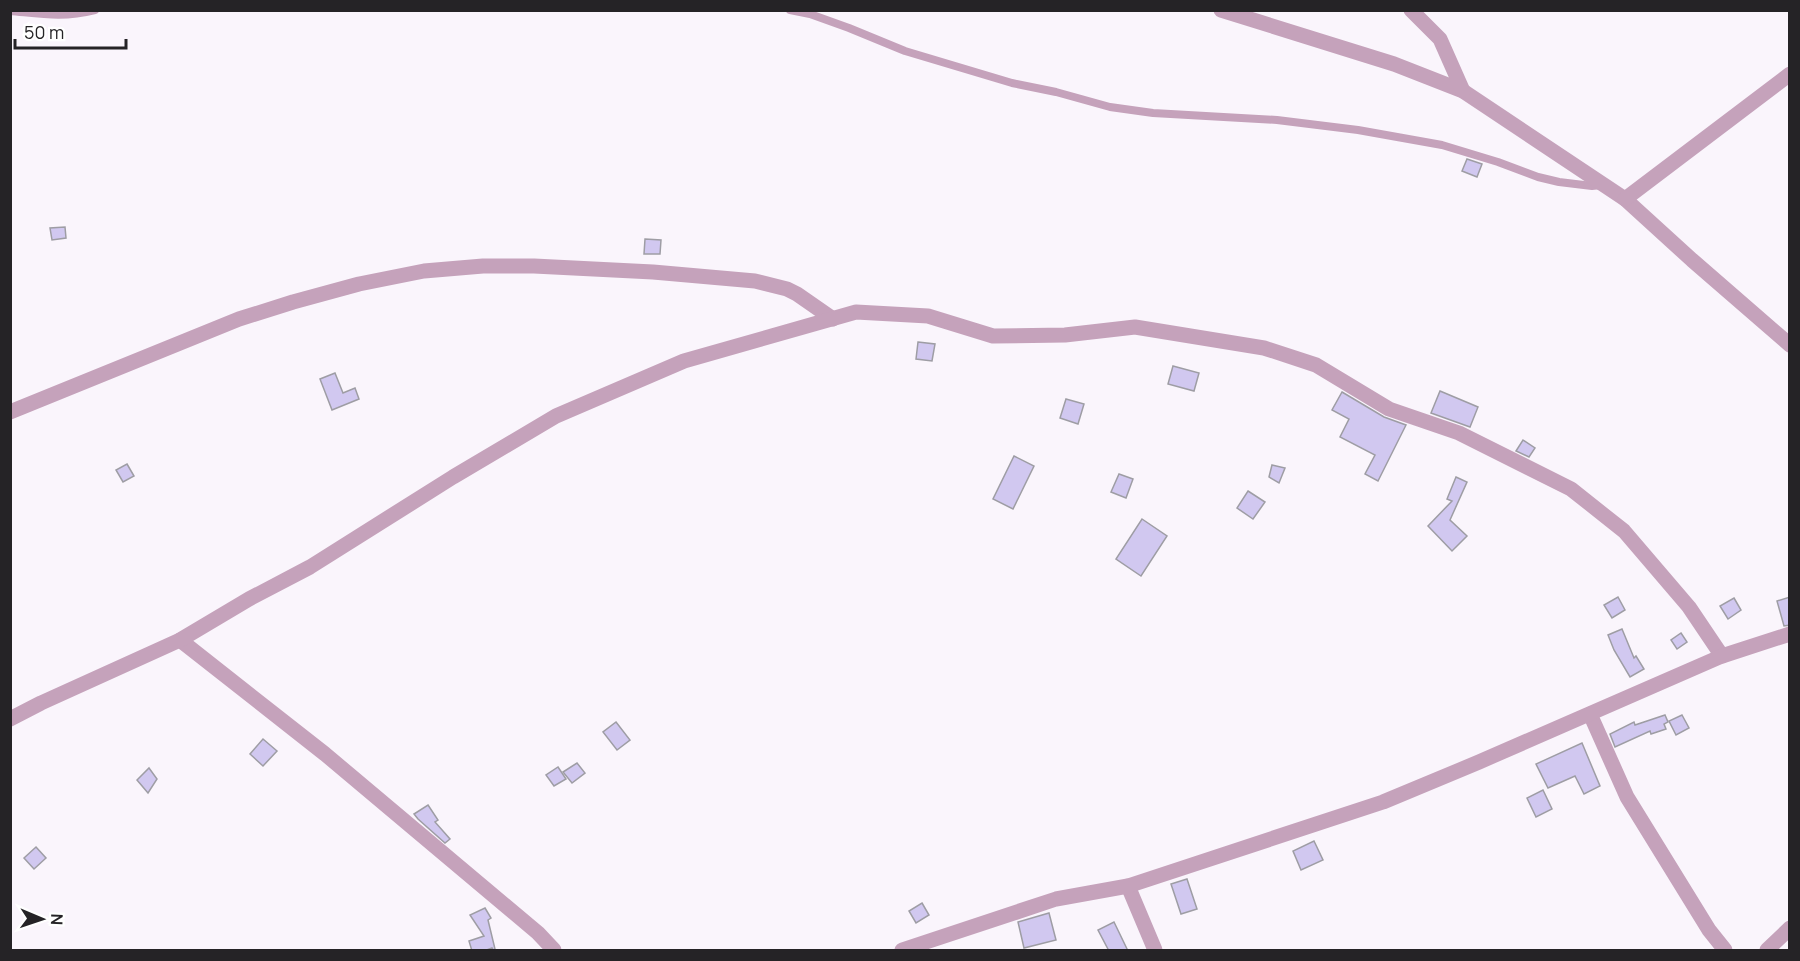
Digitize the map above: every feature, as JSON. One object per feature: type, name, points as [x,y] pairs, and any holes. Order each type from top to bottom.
[{"type":"street","points":[[1221,10],[1394,64],[1463,92],[1625,199],[1790,345]]},
{"type":"street","points":[[1411,10],[1440,39],[1463,92]]},
{"type":"street","points":[[1625,199],[1790,74]]},
{"type":"street","points":[[10,412],[239,319],[359,284],[424,271],[483,266],[534,266],[654,272],[755,281],[776,285],[792,292],[832,319]]},
{"type":"street","points":[[10,719],[180,640],[249,599],[310,567],[453,477],[556,416],[684,361],[856,312],[927,316],[993,336],[1065,335],[1135,327],[1264,348],[1316,365],[1389,409],[1459,433],[1571,489],[1624,531],[1689,607],[1722,656]]},
{"type":"street","points":[[902,951],[1056,899],[1128,886],[1383,802],[1722,656],[1790,633]]},
{"type":"street","points":[[180,640],[325,754],[538,933],[554,951]]},
{"type":"street","points":[[1590,714],[1627,797],[1709,930],[1725,951]]},
{"type":"street","points":[[1128,886],[1155,951]]},
{"type":"street","points":[[1767,951],[1790,928]]},
{"type":"lane","points":[[10,11],[66,16],[95,10]]},
{"type":"lane","points":[[790,10],[810,14],[905,51],[1012,83],[1110,106],[1153,113],[1277,120],[1358,130],[1442,145],[1559,182],[1592,186],[1603,184]]},
{"type":"building","points":[[1467,159],[1482,164],[1477,177],[1462,171]]},
{"type":"building","points":[[65,227],[66,238],[52,240],[50,228]]},
{"type":"building","points":[[645,239],[661,240],[660,254],[644,254]]},
{"type":"building","points":[[918,342],[935,344],[932,361],[916,359]]},
{"type":"building","points":[[1173,366],[1199,373],[1194,391],[1168,384]]},
{"type":"building","points":[[335,373],[343,393],[355,388],[359,399],[332,410],[320,379]]},
{"type":"building","points":[[1440,391],[1478,407],[1470,427],[1431,413]]},
{"type":"building","points":[[1342,392],[1384,417],[1406,425],[1378,481],[1365,474],[1375,455],[1340,437],[1349,419],[1332,410]]},
{"type":"building","points":[[1066,399],[1084,404],[1078,424],[1060,418]]},
{"type":"building","points":[[1523,440],[1535,448],[1529,457],[1516,451]]},
{"type":"building","points":[[1014,456],[1034,466],[1013,509],[993,499]]},
{"type":"building","points":[[127,464],[134,476],[123,482],[116,470]]},
{"type":"building","points":[[1272,465],[1285,468],[1279,483],[1269,477]]},
{"type":"building","points":[[1119,474],[1133,479],[1126,498],[1111,492]]},
{"type":"building","points":[[1456,477],[1467,482],[1450,520],[1467,536],[1452,551],[1428,526],[1452,501],[1447,499]]},
{"type":"building","points":[[1248,491],[1265,502],[1253,519],[1237,508]]},
{"type":"building","points":[[1142,519],[1167,536],[1141,576],[1116,559]]},
{"type":"building","points":[[1618,597],[1625,610],[1612,618],[1604,605]]},
{"type":"building","points":[[1790,597],[1790,625],[1784,626],[1777,601]]},
{"type":"building","points":[[1734,598],[1741,610],[1728,619],[1720,606]]},
{"type":"building","points":[[1622,629],[1634,658],[1636,656],[1644,669],[1630,677],[1608,635]]},
{"type":"building","points":[[1681,633],[1687,642],[1677,649],[1671,640]]},
{"type":"building","points":[[1665,715],[1668,722],[1664,724],[1666,729],[1651,734],[1650,731],[1615,747],[1610,734],[1634,722],[1635,725]]},
{"type":"building","points":[[1682,715],[1689,728],[1676,735],[1669,721]]},
{"type":"building","points":[[616,722],[630,740],[617,750],[603,732]]},
{"type":"building","points":[[263,739],[277,751],[263,766],[250,754]]},
{"type":"building","points":[[1582,743],[1600,786],[1584,794],[1575,776],[1548,788],[1536,764]]},
{"type":"building","points":[[577,763],[585,773],[572,783],[563,772]]},
{"type":"building","points":[[558,767],[566,779],[554,786],[546,775]]},
{"type":"building","points":[[149,768],[157,779],[148,793],[137,780]]},
{"type":"building","points":[[1543,790],[1552,809],[1536,817],[1527,798]]},
{"type":"building","points":[[428,805],[438,820],[435,822],[450,839],[445,843],[414,814]]},
{"type":"building","points":[[1314,841],[1323,860],[1301,870],[1293,851]]},
{"type":"building","points":[[36,847],[46,858],[34,869],[24,858]]},
{"type":"building","points":[[1187,879],[1197,909],[1181,914],[1171,884]]},
{"type":"building","points":[[922,903],[929,915],[916,923],[909,911]]},
{"type":"building","points":[[485,908],[491,918],[488,920],[495,949],[472,951],[469,941],[484,936],[470,915]]},
{"type":"building","points":[[1049,913],[1056,940],[1024,948],[1018,922]]},
{"type":"building","points":[[1114,922],[1128,951],[1109,951],[1098,930]]}]
